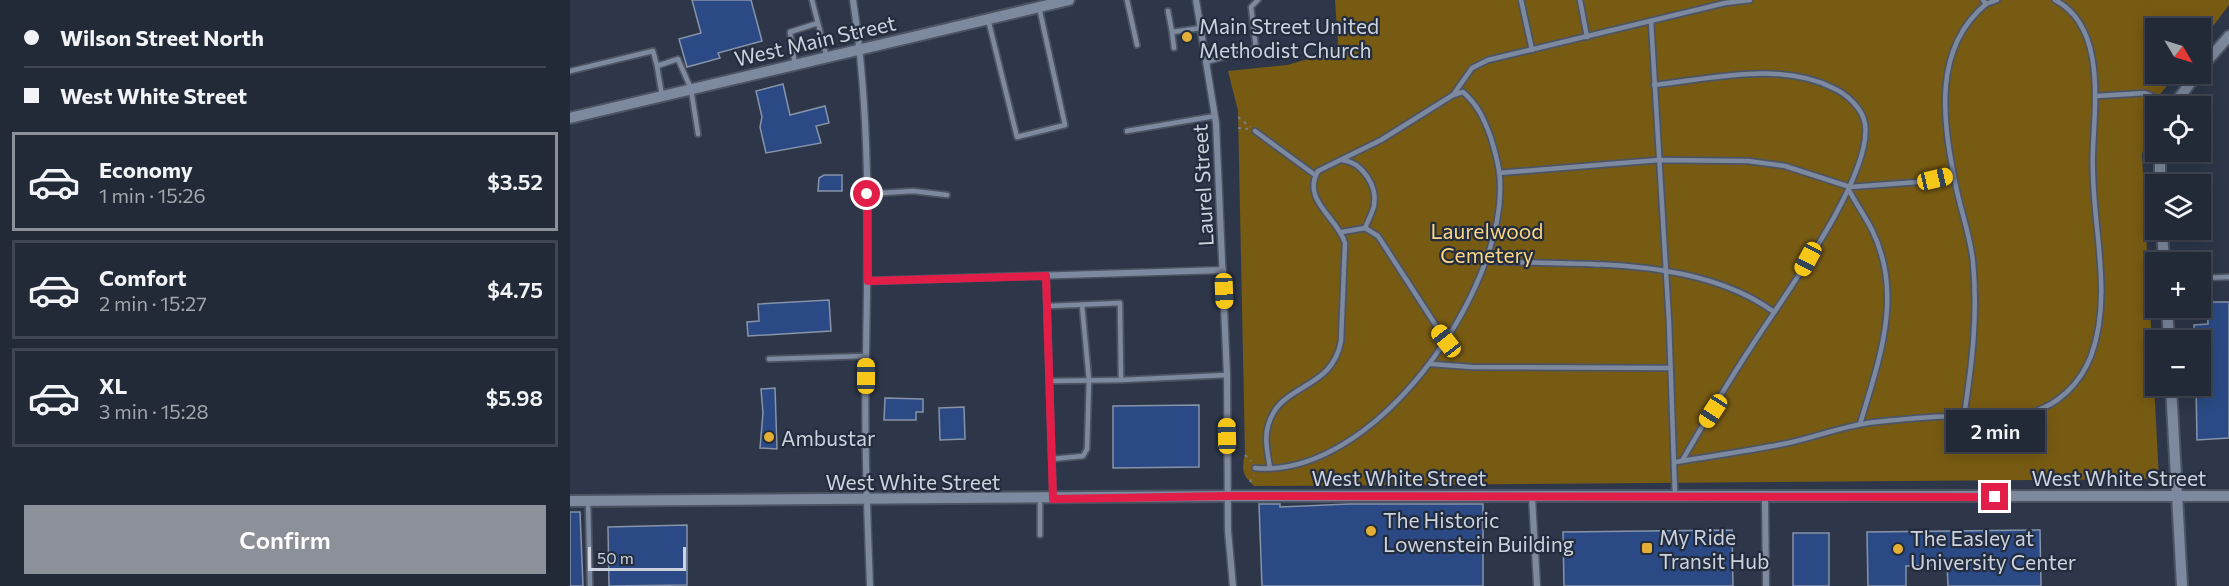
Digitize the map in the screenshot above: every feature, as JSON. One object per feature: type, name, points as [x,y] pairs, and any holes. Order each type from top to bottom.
[{"type":"street","points":[[853,0],[864,91],[867,194],[867,501],[870,586]]},
{"type":"street","name":"West Main Street","points":[[570,118],[1069,0]]},
{"type":"street","name":"Laurel Street","points":[[1196,0],[1215,116],[1223,270],[1228,496],[1233,586]]},
{"type":"street","points":[[2211,56],[2229,36]]},
{"type":"street","points":[[868,281],[1223,270]]},
{"type":"street","points":[[2172,396],[2182,586]]},
{"type":"street","name":"West White Street","points":[[570,501],[1040,500],[1228,496],[2229,496]]},
{"type":"street","points":[[1532,497],[1536,586]]},
{"type":"street","points":[[1766,497],[1766,586]]},
{"type":"lane","points":[[812,0],[827,58]]},
{"type":"lane","points":[[1127,0],[1137,45]]},
{"type":"lane","points":[[1206,62],[1256,48],[1251,7],[1258,0]]},
{"type":"lane","points":[[1521,0],[1532,50]]},
{"type":"lane","points":[[1580,0],[1587,37]]},
{"type":"lane","points":[[1453,95],[1466,74],[1478,63],[1651,21],[1750,0]]},
{"type":"lane","points":[[1964,416],[1974,343],[1975,288],[1971,239],[1954,175],[1945,101],[1948,64],[1958,35],[1984,2],[1997,0]]},
{"type":"lane","points":[[1676,462],[1783,444],[1860,424],[1964,416],[2012,417],[2030,413],[2056,402],[2080,376],[2091,356],[2100,307],[2099,260],[2091,179],[2097,96],[2084,28],[2076,14],[2055,0]]},
{"type":"lane","points":[[988,19],[1017,137],[1065,125],[1038,7]]},
{"type":"lane","points":[[1168,11],[1174,48]]},
{"type":"lane","points":[[1651,21],[1676,462],[1675,497]]},
{"type":"lane","points":[[795,65],[790,32],[818,23]]},
{"type":"lane","points":[[1172,32],[1201,28]]},
{"type":"lane","points":[[570,71],[653,51],[662,96]]},
{"type":"lane","points":[[657,66],[678,59],[690,89],[698,135]]},
{"type":"lane","points":[[1654,85],[1782,74],[1801,76],[1835,88],[1855,105],[1865,125],[1862,152],[1849,189],[1788,294],[1774,312],[1682,461]]},
{"type":"lane","points":[[1255,468],[1270,468],[1306,463],[1348,440],[1396,404],[1431,364],[1446,341],[1485,261],[1499,207],[1499,173],[1496,156],[1482,114],[1475,102],[1463,92],[1453,95],[1381,140],[1318,171],[1315,175],[1316,199],[1342,232],[1345,243],[1339,354],[1329,370],[1290,395],[1273,413],[1266,436],[1270,468]]},
{"type":"lane","points":[[2097,96],[2145,93],[2151,96]]},
{"type":"lane","points":[[1127,131],[1215,116]]},
{"type":"lane","points":[[1255,131],[1315,175]]},
{"type":"lane","points":[[1339,160],[1355,165],[1372,184],[1374,206],[1365,228]]},
{"type":"lane","points":[[1499,173],[1545,167],[1659,160],[1766,162],[1809,172],[1849,189],[1918,182],[1954,175]]},
{"type":"lane","points":[[1849,189],[1873,231],[1879,248],[1888,301],[1884,342],[1860,424]]},
{"type":"lane","points":[[867,194],[913,190],[947,195]]},
{"type":"lane","points":[[1342,232],[1365,228],[1383,243],[1446,341]]},
{"type":"lane","points":[[1485,261],[1666,271],[1724,284],[1755,298],[1774,312]]},
{"type":"lane","points":[[1046,276],[1053,499]]},
{"type":"lane","points":[[2211,278],[2229,277]]},
{"type":"lane","points":[[1048,306],[1120,303],[1120,380]]},
{"type":"lane","points":[[1052,459],[1083,456],[1087,449],[1089,380],[1082,305]]},
{"type":"lane","points":[[769,359],[866,356]]},
{"type":"lane","points":[[1431,364],[1472,367],[1670,368]]},
{"type":"lane","points":[[1051,381],[1227,375]]},
{"type":"lane","points":[[1040,500],[1040,535]]},
{"type":"lane","points":[[588,501],[590,586]]},
{"type":"green space","name":"Laurelwood Cemetery","points":[[1335,0],[2229,0],[2229,5],[2211,29],[2211,18],[2145,18],[2145,84],[2168,84],[2159,96],[2145,96],[2145,142],[2142,155],[2147,252],[2145,252],[2145,318],[2151,318],[2151,330],[2145,330],[2145,396],[2155,396],[2159,479],[1254,486],[1245,475],[1243,467],[1245,453],[1238,111],[1228,71],[1287,65],[1333,52],[1338,43]]},
{"type":"building","points":[[692,0],[751,0],[762,41],[718,53],[720,58],[687,67],[679,39],[701,33]]},
{"type":"building","points":[[783,84],[790,115],[825,106],[829,123],[816,126],[821,143],[766,153],[756,91]]},
{"type":"building","points":[[824,175],[842,175],[842,191],[818,191],[819,178]]},
{"type":"building","points":[[829,300],[831,331],[748,336],[747,322],[759,321],[758,304]]},
{"type":"building","points":[[2211,302],[2229,302],[2229,438],[2197,440],[2196,396],[2211,396],[2211,330],[2194,330],[2194,325],[2208,324],[2208,318],[2211,318]]},
{"type":"building","name":"Ambustar","points":[[775,388],[777,449],[760,448],[763,413],[761,389]]},
{"type":"building","points":[[885,398],[923,399],[923,412],[916,412],[916,420],[884,420]]},
{"type":"building","points":[[1199,405],[1199,467],[1113,468],[1113,406]]},
{"type":"building","points":[[964,407],[965,439],[940,440],[939,408]]},
{"type":"building","name":"The Historic Lowenstein Building","points":[[1259,504],[1280,504],[1280,507],[1349,504],[1483,504],[1483,586],[1262,586]]},
{"type":"building","points":[[570,512],[580,512],[583,586],[570,586]]},
{"type":"building","points":[[687,525],[687,585],[609,586],[608,527]]},
{"type":"building","points":[[1732,530],[1733,586],[1564,586],[1563,532]]},
{"type":"building","points":[[2040,530],[2041,586],[1948,586],[1947,565],[1906,566],[1906,586],[1868,586],[1867,532]]},
{"type":"building","points":[[1793,533],[1829,533],[1829,586],[1793,586]]},
{"type":"place","name":"Main Street United Methodist Church","points":[[1187,37]]},
{"type":"place","name":"Ambustar","points":[[769,437]]},
{"type":"place","name":"The Historic Lowenstein Building","points":[[1371,531]]},
{"type":"place","name":"My Ride Transit Hub","points":[[1647,548]]},
{"type":"place","name":"The Easley at University Center","points":[[1898,549]]},
{"type":"route","points":[[867,194],[868,281],[1046,276],[1051,376],[1053,499],[1228,496],[1995,497]]}]
